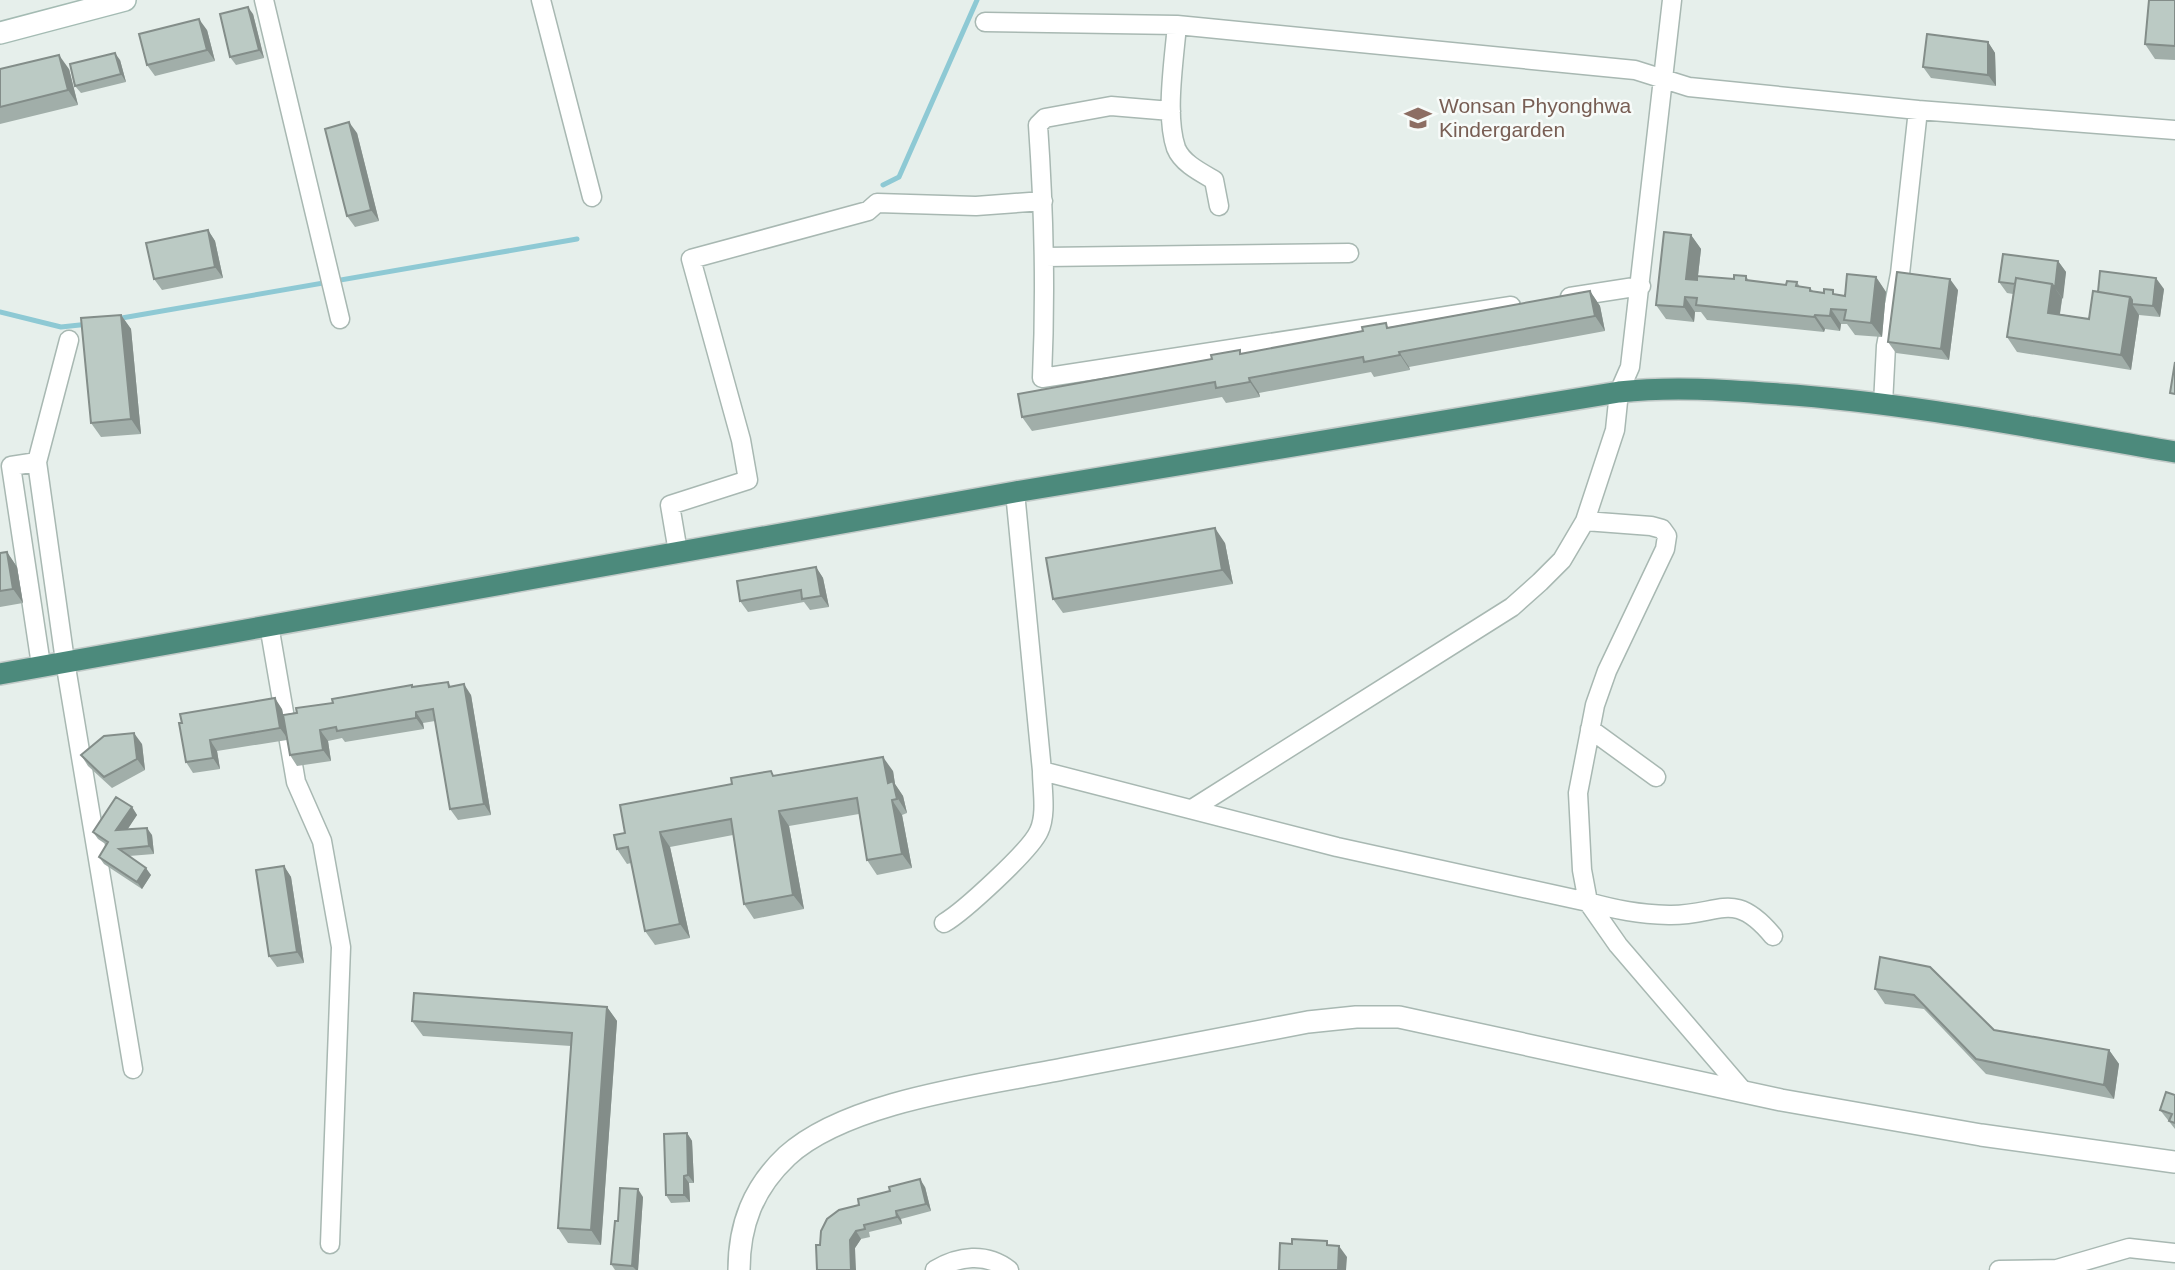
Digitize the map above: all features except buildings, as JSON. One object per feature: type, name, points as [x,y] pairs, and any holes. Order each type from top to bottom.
[{"type":"highway","points":[[0,674],[1015,492],[1619,392],[1693,387],[1819,397],[1883,404],[2175,452]]},
{"type":"street","points":[[0,33],[125,0]]},
{"type":"street","points":[[264,0],[340,319]]},
{"type":"street","points":[[541,0],[592,197]]},
{"type":"street","points":[[1192,809],[1512,607],[1562,561],[1585,522],[1615,430],[1619,392],[1630,367],[1672,0]]},
{"type":"street","points":[[985,22],[1177,25],[1635,70],[1689,87],[1918,110],[2175,130]]},
{"type":"street","points":[[1177,25],[1171,111],[1177,149],[1191,166],[1214,180],[1219,206]]},
{"type":"street","points":[[1171,111],[1111,106],[1045,117],[1038,125],[1045,257],[1042,378],[1532,303]]},
{"type":"street","points":[[1883,404],[1886,346],[1900,274],[1918,110]]},
{"type":"street","points":[[678,552],[670,505],[748,480],[741,440],[691,259],[868,211],[877,203],[976,206],[1043,201]]},
{"type":"street","points":[[1045,257],[1349,253]]},
{"type":"street","points":[[1559,299],[1641,286]]},
{"type":"street","points":[[69,340],[37,462],[65,661],[133,1069]]},
{"type":"street","points":[[37,462],[11,466],[41,665]]},
{"type":"street","points":[[944,923],[957,915],[989,885],[1033,841],[1040,830],[1042,771],[1015,492]]},
{"type":"street","points":[[1585,522],[1651,526],[1662,528],[1667,536],[1657,568],[1607,671],[1595,705],[1578,793],[1581,870],[1588,902],[1618,945],[1745,1093]]},
{"type":"street","points":[[269,625],[296,782],[322,841],[341,947],[330,1244]]},
{"type":"street","points":[[1590,729],[1656,777]]},
{"type":"street","points":[[1042,771],[1337,848],[1625,912],[1672,915],[1725,907],[1741,909],[1757,917],[1773,936]]},
{"type":"street","points":[[739,1270],[739,1241],[751,1205],[767,1178],[788,1156],[818,1134],[853,1118],[925,1096],[1308,1022],[1356,1017],[1399,1017],[1745,1093],[1981,1135],[2175,1162]]},
{"type":"street","points":[[1999,1270],[2046,1270],[2129,1248],[2175,1253]]},
{"type":"street","points":[[935,1270],[952,1260],[969,1257],[999,1262],[1009,1270]]},
{"type":"waterway","points":[[883,185],[899,177],[977,0]]},
{"type":"waterway","points":[[116,319],[577,239]]},
{"type":"waterway","points":[[0,312],[61,327],[89,324]]},
{"type":"place","name":"Wonsan Phyonghwa Kindergarden","points":[[1418,118]]}]
